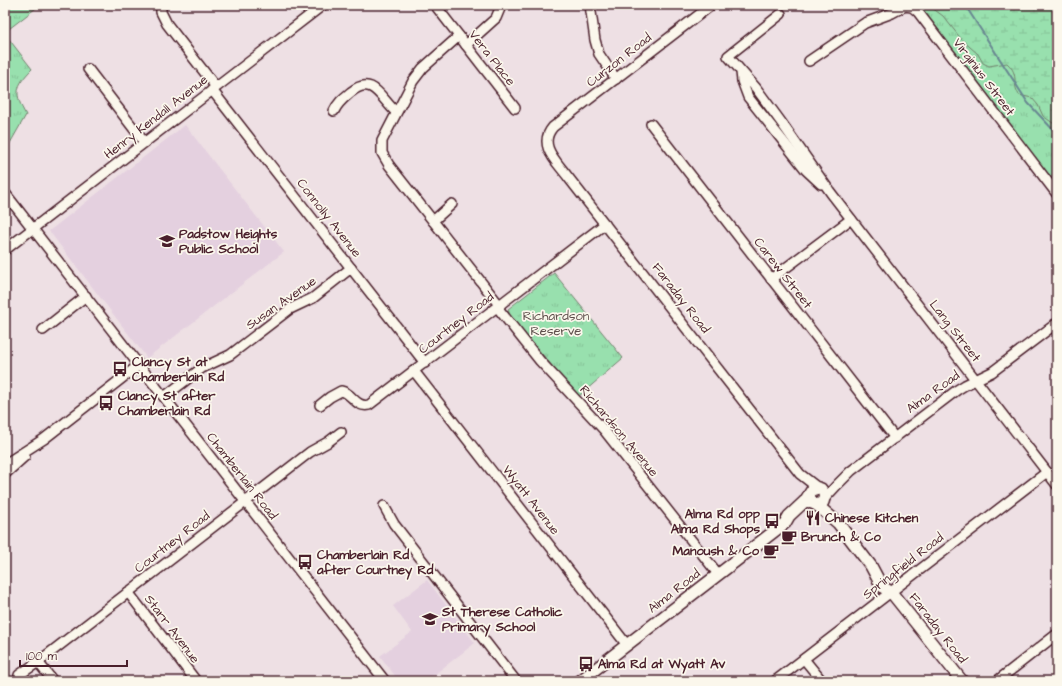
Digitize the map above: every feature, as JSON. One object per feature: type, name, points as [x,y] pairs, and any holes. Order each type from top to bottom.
[{"type":"main road","name":"Alma Road","points":[[580,681],[817,497]]},
{"type":"main road","name":"Faraday Road","points":[[817,497],[836,516],[838,523],[871,566],[890,584],[891,592],[962,681]]},
{"type":"street","name":"Connolly Avenue","points":[[161,5],[167,24],[214,88],[425,363]]},
{"type":"street","name":"Henry Kendall Avenue","points":[[5,250],[323,5]]},
{"type":"street","name":"Vera Place","points":[[435,5],[515,108]]},
{"type":"street","points":[[590,5],[595,40],[599,54],[616,79]]},
{"type":"street","points":[[466,45],[496,18],[501,6]]},
{"type":"street","name":"Virginius Street","points":[[809,62],[861,25],[892,13],[905,6],[915,8],[1057,194]]},
{"type":"street","name":"Curzon Road","points":[[547,136],[558,124],[709,7]]},
{"type":"street","name":"Lang Street","points":[[781,14],[728,56],[756,88],[811,162],[831,193],[1057,485]]},
{"type":"street","name":"Richardson Avenue","points":[[459,36],[416,75],[382,141],[382,153],[388,165],[433,221],[540,361],[604,430],[718,574]]},
{"type":"street","points":[[88,69],[144,142]]},
{"type":"street","points":[[334,111],[341,100],[358,87],[366,85],[374,88],[396,112]]},
{"type":"street","name":"Carew Street","points":[[651,124],[895,438]]},
{"type":"street","name":"Faraday Road","points":[[547,136],[547,147],[568,177],[817,497]]},
{"type":"street","name":"Chamberlain Road","points":[[5,193],[385,681]]},
{"type":"street","points":[[433,221],[452,204]]},
{"type":"street","points":[[772,279],[851,219]]},
{"type":"street","name":"Courtney Road","points":[[320,405],[341,391],[348,394],[357,404],[361,406],[368,405],[425,363],[605,224]]},
{"type":"street","name":"Susan Avenue","points":[[164,397],[202,368],[230,355],[290,309],[313,298],[351,268]]},
{"type":"street","points":[[43,330],[86,296]]},
{"type":"street","name":"Alma Road","points":[[817,497],[830,484],[851,472],[961,387],[992,372],[1057,323]]},
{"type":"street","points":[[5,464],[44,438],[139,365]]},
{"type":"street","name":"Wyatt Avenue","points":[[414,371],[627,645]]},
{"type":"street","name":"Courtney Road","points":[[19,674],[38,662],[310,452],[328,442],[341,432]]},
{"type":"street","points":[[5,474],[44,438]]},
{"type":"street","name":"Springfield Road","points":[[775,681],[1047,472]]},
{"type":"street","points":[[384,506],[394,524],[516,681]]},
{"type":"street","name":"Starr Avenue","points":[[128,592],[196,681]]},
{"type":"street","points":[[997,681],[1057,634]]},
{"type":"street","points":[[804,659],[822,681]]},
{"type":"street","points":[[38,662],[53,681]]},
{"type":"shaded area","name":"Padstow Heights Public School","points":[[185,125],[284,252],[147,358],[49,231]]},
{"type":"shaded area","name":"St Therese Catholic Primary School","points":[[427,580],[475,643],[426,681],[399,681],[380,656],[412,632],[393,606]]},
{"type":"green space","points":[[5,5],[40,5],[5,32]]},
{"type":"green space","points":[[857,5],[1057,5],[1057,187],[919,7]]},
{"type":"green space","points":[[928,5],[1057,5],[1057,126],[1043,116],[1038,105],[1032,98],[1019,95],[1013,71],[1007,63],[989,66],[983,63],[978,54],[962,40],[943,16]]},
{"type":"green space","points":[[5,34],[32,69],[22,80],[18,90],[19,101],[26,115],[5,152]]},
{"type":"green space","name":"Richardson Reserve","points":[[554,273],[623,358],[578,397],[510,316],[508,309]]},
{"type":"waterway","points":[[965,5],[1028,103],[1057,134]]},
{"type":"place","name":"Padstow Heights Public School","points":[[167,241]]},
{"type":"place","name":"Clancy St at Chamberlain Rd","points":[[120,369]]},
{"type":"place","name":"Clancy St after Chamberlain Rd","points":[[106,403]]},
{"type":"place","name":"Chinese Kitchen","points":[[813,518]]},
{"type":"place","name":"Alma Rd opp Alma Rd Shops","points":[[772,521]]},
{"type":"place","name":"Brunch & Co","points":[[789,537]]},
{"type":"place","name":"Manoush & Co","points":[[771,551]]},
{"type":"place","name":"Chamberlain Rd after Courtney Rd","points":[[305,562]]},
{"type":"place","name":"St Therese Catholic Primary School","points":[[430,619]]},
{"type":"place","name":"Alma Rd at Wyatt Av","points":[[586,664]]}]
